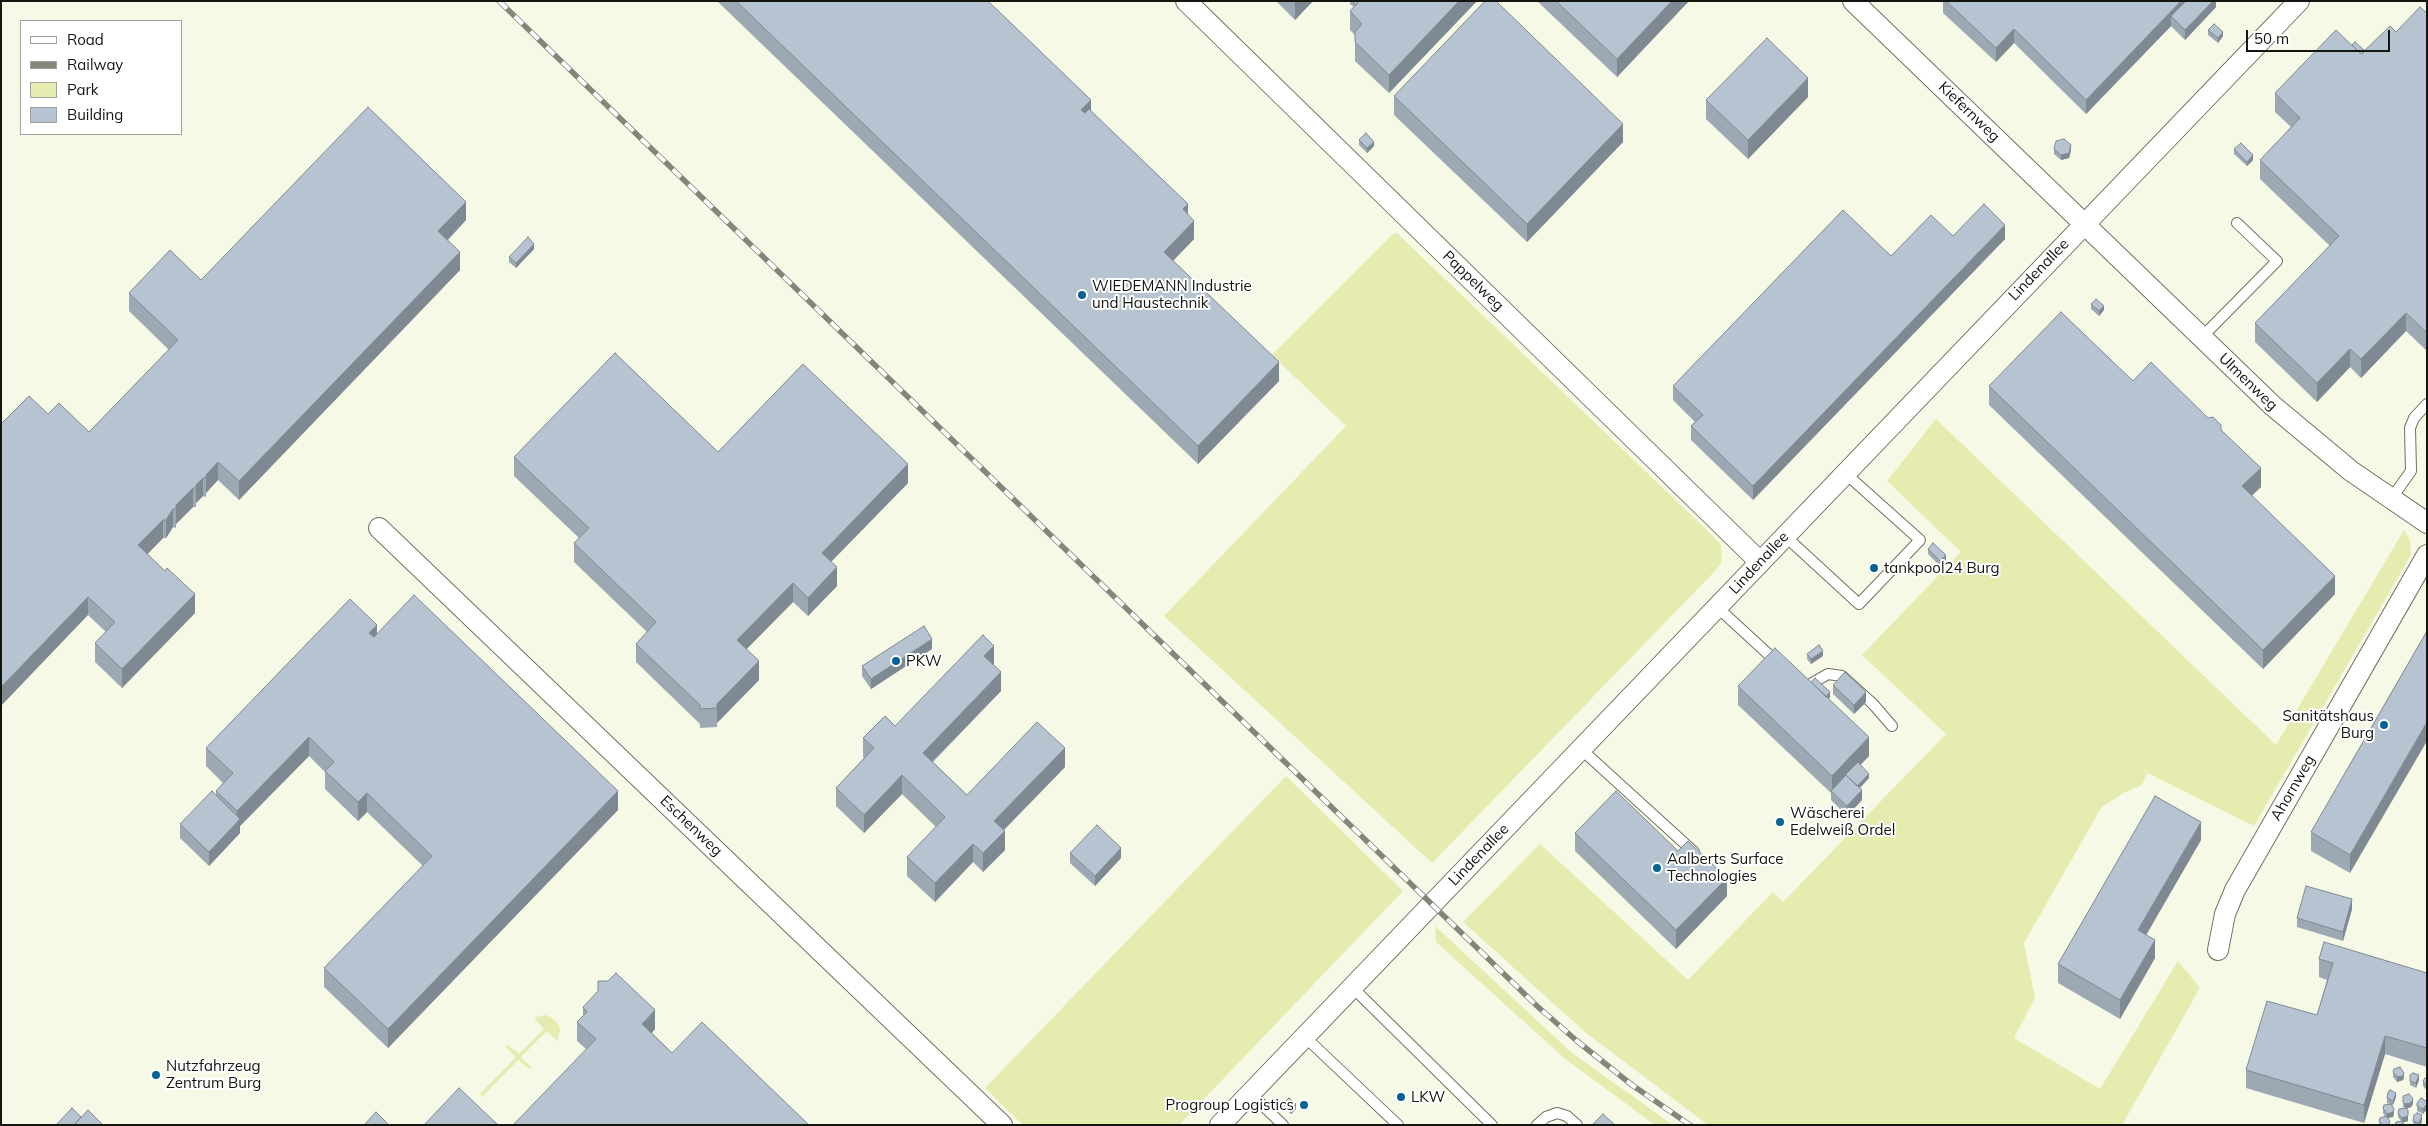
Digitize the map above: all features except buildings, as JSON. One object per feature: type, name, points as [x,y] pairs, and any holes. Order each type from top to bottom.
[{"type":"street","name":"Pappelweg","points":[[1186,1],[1760,562]]},
{"type":"street","name":"Lindenallee","points":[[1220,1125],[2299,1]]},
{"type":"street","name":"Kiefernweg","points":[[1854,2],[2085,223]]},
{"type":"street","name":"Ulmenweg","points":[[2085,223],[2301,430],[2391,499],[2427,523]]},
{"type":"street","name":"Eschenweg","points":[[379,528],[1002,1125]]},
{"type":"street","name":"Ahornweg","points":[[2218,950],[2225,914],[2235,890],[2427,554]]},
{"type":"lane","points":[[2202,337],[2277,261],[2236,223]]},
{"type":"lane","points":[[2391,499],[2411,471],[2410,428],[2414,418],[2427,404]]},
{"type":"lane","points":[[1784,536],[1860,604],[1920,540],[1845,473]]},
{"type":"lane","points":[[1717,607],[1802,686],[1808,686],[1828,674],[1842,676],[1873,704],[1892,726]]},
{"type":"lane","points":[[1582,750],[1701,859]]},
{"type":"lane","points":[[1352,987],[1492,1125]]},
{"type":"lane","points":[[1304,1036],[1398,1125]]},
{"type":"lane","points":[[1250,1093],[1283,1125]]},
{"type":"lane","points":[[1537,1125],[1546,1117],[1557,1113],[1567,1116],[1577,1125]]},
{"type":"green space","points":[[1397,233],[1714,537],[1720,543],[1722,552],[1721,563],[1717,569],[1432,863],[1164,616],[1346,426],[1272,355],[1392,235]]},
{"type":"green space","points":[[1936,419],[2276,745],[2404,530],[2410,541],[2411,555],[2254,826],[2147,773],[2142,785],[2123,793],[2101,808],[2024,943],[2035,998],[2014,1038],[2100,1089],[2178,961],[2200,988],[2122,1125],[1708,1125],[1586,1033],[1463,922],[1540,844],[1688,980],[1773,892],[1783,902],[1946,734],[1862,655],[1961,552],[1887,481]]},
{"type":"green space","points":[[1286,776],[1403,891],[1179,1125],[1023,1125],[985,1088]]},
{"type":"green space","points":[[1435,926],[1571,1052],[1673,1125],[1655,1125],[1564,1058],[1436,942]]},
{"type":"green space","points":[[545,1015],[551,1017],[559,1025],[560,1031],[557,1041],[547,1031],[521,1057],[531,1067],[529,1069],[518,1060],[482,1097],[480,1094],[516,1057],[506,1047],[508,1045],[519,1054],[544,1029],[534,1018]]},
{"type":"railway","points":[[499,1],[1537,1006],[1632,1085],[1690,1125]]},
{"type":"place","name":"WIEDEMANN Industrie und Haustechnik","points":[[1082,295]]},
{"type":"place","name":"tankpool24 Burg","points":[[1874,568]]},
{"type":"place","name":"PKW","points":[[896,661]]},
{"type":"place","name":"Sanitätshaus Burg","points":[[2384,725]]},
{"type":"place","name":"Wäscherei Edelweiß Ordel","points":[[1780,822]]},
{"type":"place","name":"Aalberts Surface Technologies","points":[[1657,868]]},
{"type":"place","name":"Nutzfahrzeug Zentrum Burg","points":[[156,1075]]},
{"type":"place","name":"LKW","points":[[1401,1097]]},
{"type":"place","name":"Progroup Logistics","points":[[1304,1105]]}]
